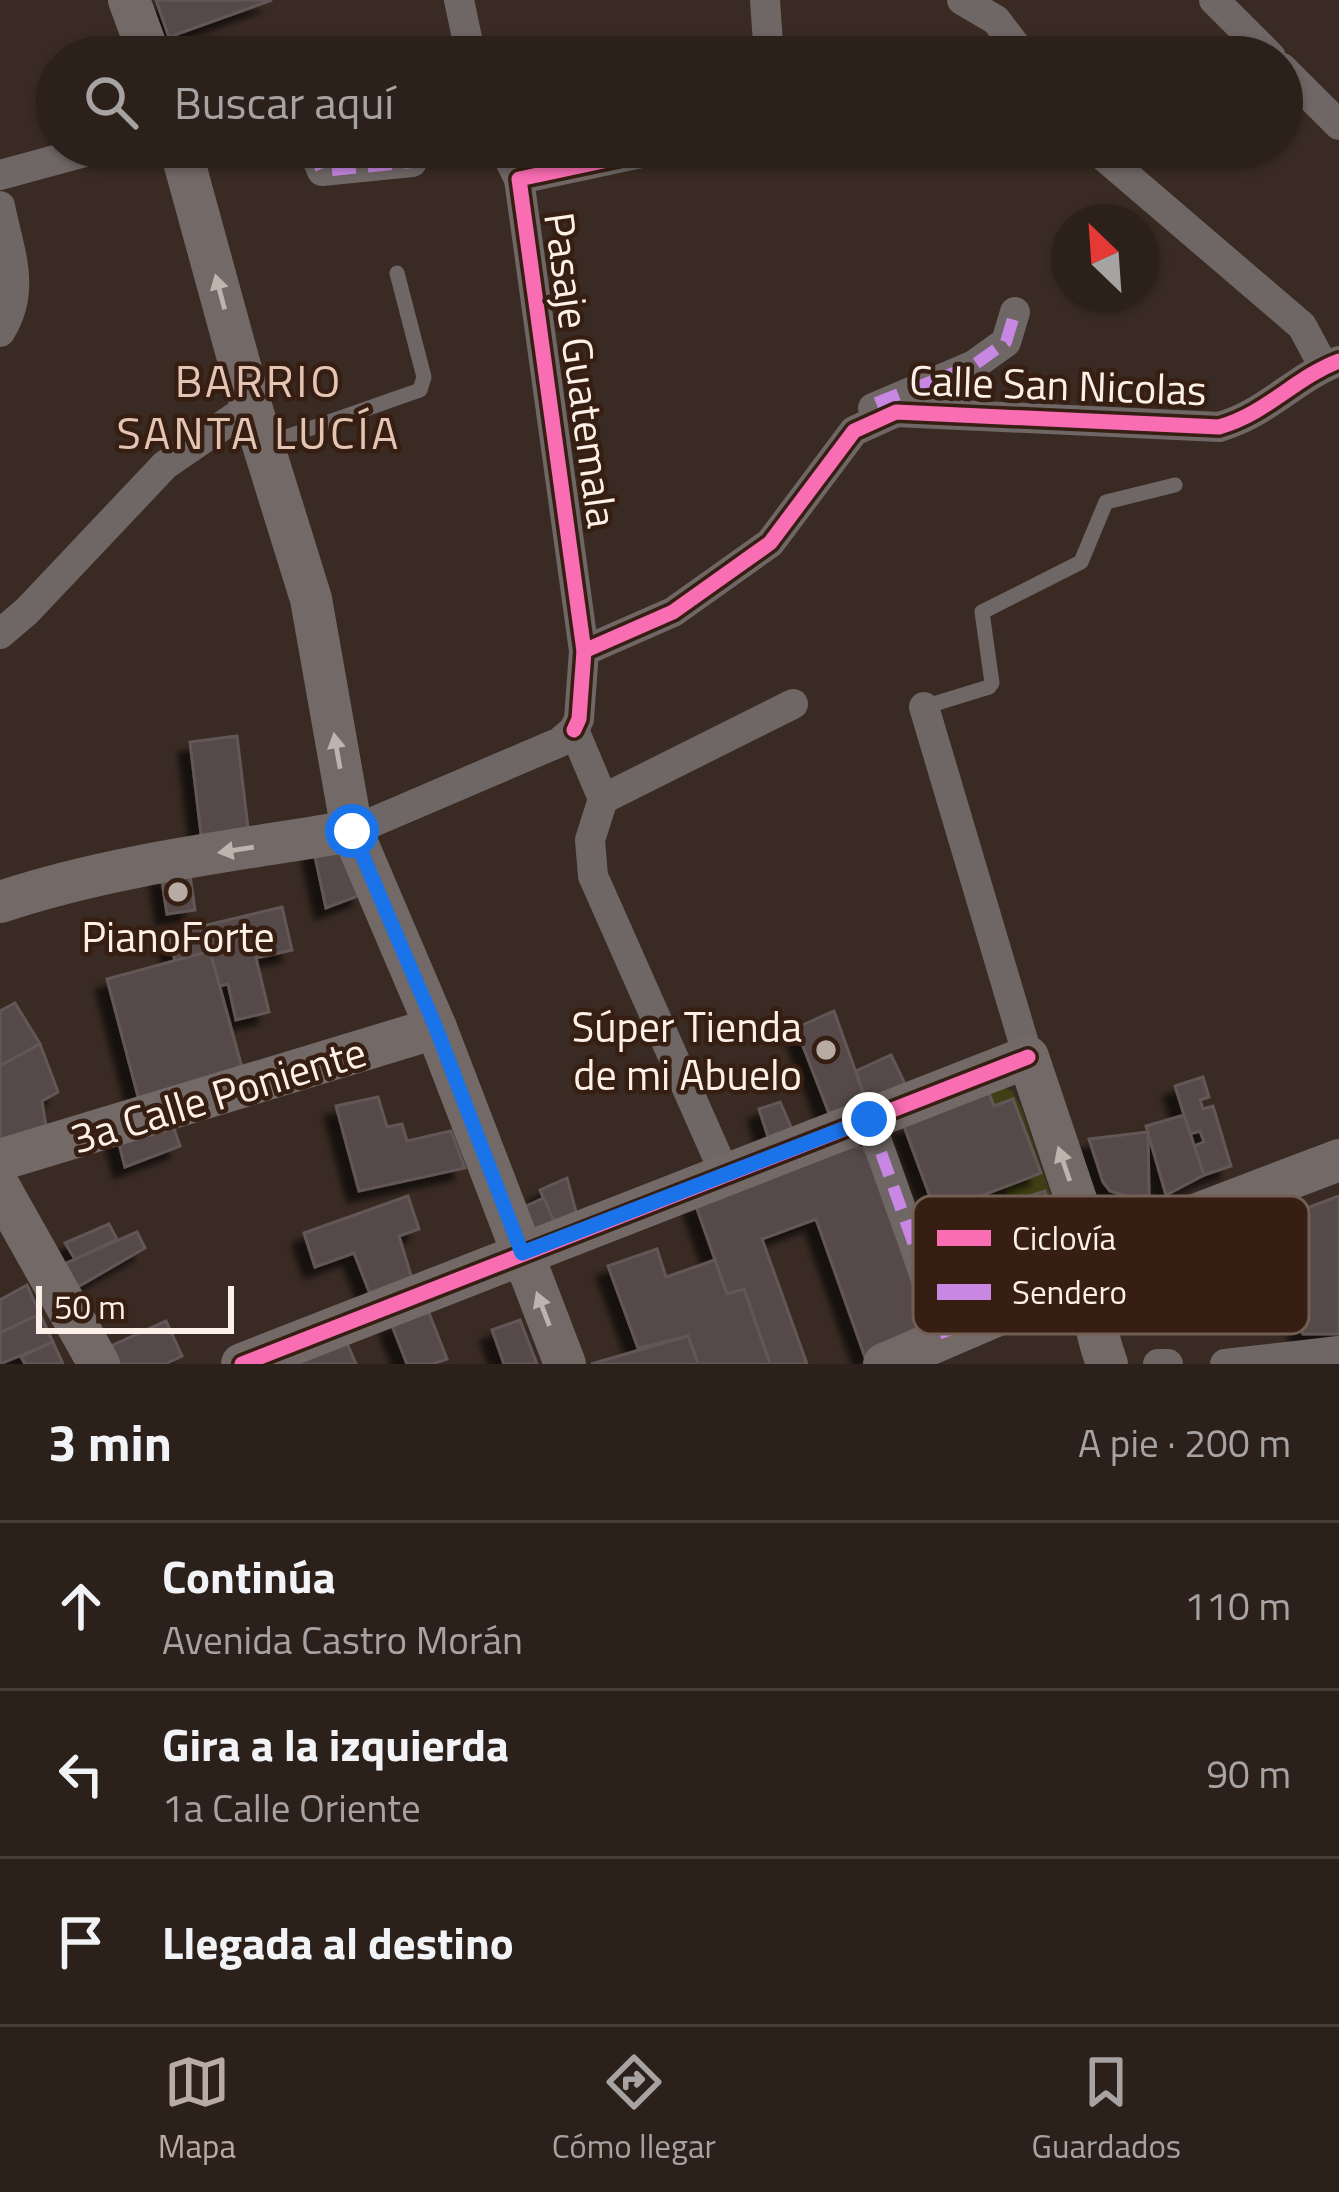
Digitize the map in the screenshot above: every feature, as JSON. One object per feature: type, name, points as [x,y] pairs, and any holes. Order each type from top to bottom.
[{"type":"main road","points":[[129,0],[142,36]]},
{"type":"main road","points":[[187,168],[257,426],[311,599],[352,831],[436,1028],[565,1364]]},
{"type":"main road","points":[[0,902],[123,868],[352,831]]},
{"type":"main road","name":"3a Calle Poniente","points":[[0,1160],[246,1092],[436,1028]]},
{"type":"main road","points":[[242,1364],[1028,1057],[1075,1196]]},
{"type":"main road","points":[[1241,1196],[1339,1160]]},
{"type":"main road","points":[[0,1187],[39,1233],[99,1364]]},
{"type":"main road","points":[[884,1364],[953,1334]]},
{"type":"main road","points":[[1098,1334],[1107,1364]]},
{"type":"street","points":[[459,0],[467,36]]},
{"type":"street","points":[[765,0],[768,36]]},
{"type":"street","points":[[962,0],[996,20],[1008,36]]},
{"type":"street","points":[[1214,0],[1250,36]]},
{"type":"street","points":[[1303,89],[1339,125]]},
{"type":"street","points":[[0,176],[36,166]]},
{"type":"street","points":[[321,168],[349,168]]},
{"type":"street","points":[[514,168],[520,179]]},
{"type":"street","name":"Pasaje Guatemala","points":[[571,168],[520,179],[584,651]]},
{"type":"street","points":[[1118,168],[1302,326],[1331,364]]},
{"type":"street","points":[[0,206],[15,286],[14,309],[0,332]]},
{"type":"street","points":[[875,419],[875,404],[974,365],[1006,342],[1015,312]]},
{"type":"street","name":"Calle San Nicolas","points":[[584,651],[673,612],[770,543],[854,431],[875,419],[896,412],[1219,428],[1249,419],[1331,364]]},
{"type":"street","points":[[0,634],[165,465],[257,426]]},
{"type":"street","points":[[352,831],[560,742],[579,719],[584,651]]},
{"type":"street","points":[[603,799],[793,704]]},
{"type":"street","points":[[924,707],[1028,1057]]},
{"type":"street","points":[[574,730],[603,799],[590,840],[593,876],[725,1174]]},
{"type":"street","points":[[869,1119],[913,1242]]},
{"type":"street","points":[[1225,1364],[1332,1356]]},
{"type":"street","points":[[1158,1364],[1168,1364]]},
{"type":"lane","points":[[257,426],[420,390],[424,377],[397,273]]},
{"type":"lane","points":[[924,707],[989,688],[982,612],[1081,562],[1106,502],[1175,485]]},
{"type":"shaded area","points":[[1012,1091],[1051,1196],[1007,1196],[1004,1187],[1041,1172],[1014,1099],[994,1106],[989,1093]]},
{"type":"building","points":[[156,0],[272,0],[172,36]]},
{"type":"building","points":[[237,736],[249,836],[202,842],[190,742]]},
{"type":"building","points":[[342,844],[363,894],[326,908],[313,847]]},
{"type":"building","name":"PianoForte","points":[[189,869],[195,910],[167,914],[161,874]]},
{"type":"building","points":[[282,907],[292,950],[256,958],[269,1012],[236,1020],[228,984],[219,986],[210,951],[175,961],[169,934]]},
{"type":"building","points":[[210,951],[244,1075],[140,1104],[107,979]]},
{"type":"building","points":[[15,1003],[40,1044],[0,1066],[0,1011]]},
{"type":"building","name":"Súper Tienda de mi Abuelo","points":[[834,1011],[869,1109],[832,1121],[796,1028]]},
{"type":"building","points":[[40,1044],[58,1092],[42,1101],[47,1133],[0,1145],[0,1066]]},
{"type":"building","points":[[891,1055],[909,1092],[869,1109],[856,1071]]},
{"type":"building","points":[[1203,1077],[1209,1097],[1200,1100],[1203,1109],[1213,1106],[1231,1166],[1204,1175],[1194,1146],[1204,1142],[1200,1131],[1190,1134],[1175,1086]]},
{"type":"building","points":[[989,1093],[994,1106],[1013,1099],[1041,1173],[981,1196],[930,1196],[904,1126]]},
{"type":"building","points":[[378,1097],[387,1127],[402,1124],[407,1141],[451,1131],[465,1168],[359,1191],[336,1106]]},
{"type":"building","points":[[780,1102],[796,1138],[771,1146],[759,1109]]},
{"type":"building","points":[[1184,1115],[1204,1175],[1166,1195],[1146,1126]]},
{"type":"building","points":[[170,1117],[180,1146],[125,1167],[116,1132]]},
{"type":"building","points":[[1148,1132],[1149,1195],[1110,1191],[1089,1139]]},
{"type":"building","points":[[850,1147],[862,1148],[871,1157],[913,1285],[913,1334],[918,1335],[865,1357],[816,1219],[762,1239],[807,1364],[770,1364],[744,1289],[727,1294],[695,1203]]},
{"type":"building","points":[[567,1178],[578,1219],[556,1228],[540,1190]]},
{"type":"building","points":[[408,1196],[419,1229],[399,1236],[413,1282],[372,1299],[354,1253],[315,1267],[304,1233]]},
{"type":"building","points":[[1339,1196],[1339,1334],[1309,1334],[1309,1207]]},
{"type":"building","points":[[544,1198],[555,1224],[531,1232],[515,1211]]},
{"type":"building","points":[[109,1224],[117,1239],[75,1259],[65,1243]]},
{"type":"building","points":[[137,1232],[145,1248],[76,1288],[62,1265]]},
{"type":"building","points":[[657,1249],[666,1277],[715,1260],[727,1294],[744,1289],[770,1364],[698,1364],[688,1336],[638,1348],[608,1266]]},
{"type":"building","points":[[27,1285],[40,1314],[0,1333],[0,1300]]},
{"type":"building","points":[[427,1308],[447,1359],[407,1364],[391,1323]]},
{"type":"building","points":[[40,1314],[53,1342],[0,1364],[0,1333]]},
{"type":"building","points":[[520,1320],[537,1364],[504,1364],[492,1330]]},
{"type":"building","points":[[166,1321],[182,1356],[165,1364],[119,1364],[111,1346]]},
{"type":"building","points":[[688,1336],[698,1364],[591,1364]]},
{"type":"building","points":[[53,1342],[63,1364],[25,1364],[21,1357]]},
{"type":"building","points":[[347,1343],[356,1364],[296,1364]]},
{"type":"marked path","points":[[321,168],[352,168]]},
{"type":"marked path","points":[[876,403],[974,365],[1006,342],[1015,312]]},
{"type":"marked path","points":[[869,1119],[913,1242]]},
{"type":"cycle path","points":[[571,168],[519,179],[584,651],[574,730]]},
{"type":"cycle path","points":[[584,651],[673,612],[770,543],[854,431],[896,412],[1219,427],[1252,413],[1339,361]]},
{"type":"cycle path","points":[[242,1364],[1028,1057]]},
{"type":"place","name":"PianoForte","points":[[178,892]]},
{"type":"place","name":"Súper Tienda de mi Abuelo","points":[[826,1050]]},
{"type":"district","name":"BARRIO SANTA LUCÍA","points":[[259,406]]},
{"type":"route","points":[[352,831],[436,1028],[522,1253],[869,1119]]}]
